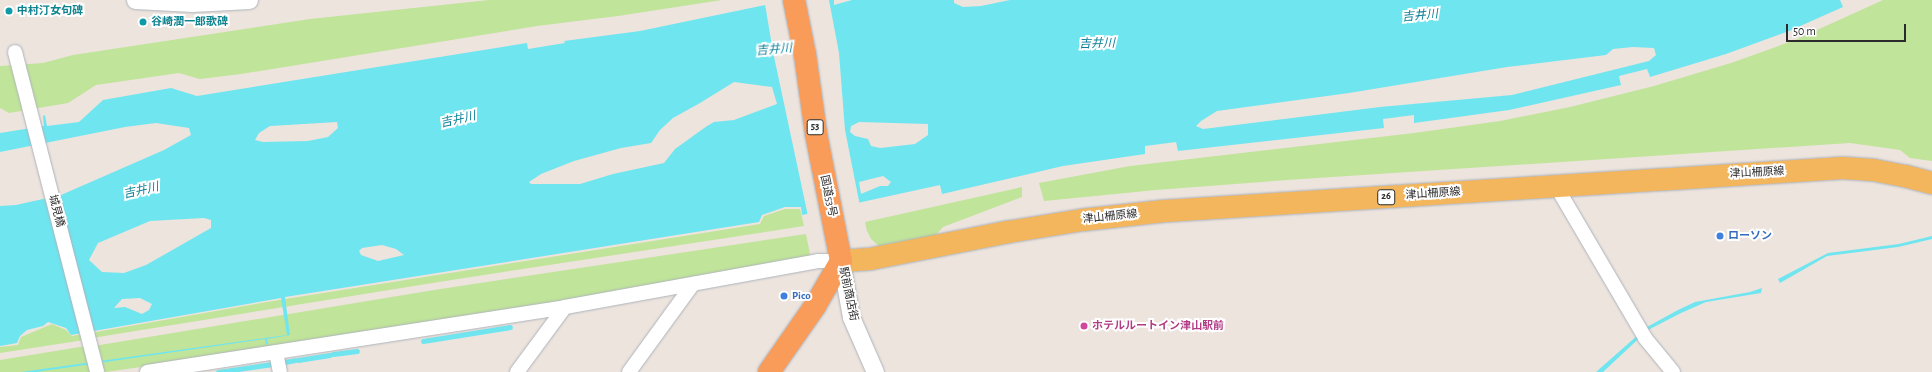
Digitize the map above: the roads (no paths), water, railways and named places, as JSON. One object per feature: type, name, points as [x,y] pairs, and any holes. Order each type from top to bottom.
[{"type":"highway","name":"国道53号","points":[[794,0],[805,55],[816,133],[841,257]]},
{"type":"highway","points":[[769,372],[815,306],[841,257]]},
{"type":"main road","name":"津山柵原線","points":[[841,257],[870,259],[1023,229],[1165,211],[1843,168],[1899,174],[1932,183]]},
{"type":"street","points":[[135,0],[192,3],[249,0]]},
{"type":"street","name":"城見橋","points":[[15,52],[97,372]]},
{"type":"street","points":[[1556,186],[1642,333],[1673,372]]},
{"type":"street","points":[[147,372],[565,307],[841,257]]},
{"type":"street","name":"駅前商店街","points":[[841,257],[851,317],[875,372]]},
{"type":"street","points":[[629,372],[693,284]]},
{"type":"street","points":[[517,372],[565,307]]},
{"type":"street","points":[[276,352],[280,372]]},
{"type":"water","name":"吉井川","points":[[790,0],[834,0],[834,5],[852,0],[954,0],[954,3],[963,7],[981,6],[1010,0],[1840,0],[1843,7],[1789,31],[1726,54],[1650,77],[1647,69],[1619,76],[1621,85],[1509,110],[1414,123],[1414,115],[1383,119],[1384,128],[1178,151],[1176,142],[1145,146],[1145,154],[1063,166],[942,194],[940,185],[802,215],[801,207],[785,207],[762,215],[759,222],[285,297],[290,335],[267,339],[268,344],[266,345],[265,339],[36,372],[21,372],[287,335],[281,298],[71,335],[66,328],[48,322],[43,326],[27,330],[20,336],[17,343],[0,346],[0,206],[16,205],[61,195],[164,150],[191,135],[189,128],[156,123],[125,127],[0,152],[0,133],[44,126],[43,116],[45,115],[47,126],[79,122],[103,100],[171,88],[197,96],[527,43],[528,49],[565,43],[564,41],[640,31]],"holes":[[[1633,47],[1654,48],[1656,55],[1649,61],[1512,95],[1380,107],[1203,129],[1196,126],[1217,111],[1349,93],[1507,67],[1606,55],[1613,49]],[[734,82],[772,87],[777,104],[734,120],[714,122],[675,149],[664,163],[613,174],[580,184],[531,184],[529,182],[541,174],[574,161],[621,148],[651,143],[660,130],[673,118]],[[337,122],[338,128],[328,137],[308,141],[263,142],[255,140],[259,133],[270,126]],[[859,122],[928,124],[928,135],[915,144],[880,148],[871,146],[868,139],[855,136],[850,132],[851,126]],[[883,176],[891,182],[888,186],[880,186],[861,194],[859,182]],[[204,218],[211,220],[211,228],[146,265],[124,273],[102,272],[89,260],[98,243],[150,221]],[[382,245],[396,249],[404,255],[378,261],[361,255],[359,251],[362,248]],[[140,298],[152,304],[149,310],[142,314],[125,307],[114,308],[122,299]]]},
{"type":"water","points":[[1932,236],[1932,239],[1898,247],[1827,256],[1780,283],[1778,279],[1828,253],[1899,244]]},
{"type":"water","points":[[1762,288],[1761,293],[1706,302],[1681,313],[1648,330],[1603,372],[1596,372],[1647,327],[1678,310],[1695,302],[1750,292]]},
{"type":"waterway","points":[[423,341],[510,327]]},
{"type":"waterway","points":[[333,354],[357,351]]},
{"type":"waterway","points":[[298,360],[330,355]]},
{"type":"waterway","points":[[285,362],[295,360]]},
{"type":"waterway","points":[[218,372],[272,364]]},
{"type":"place","name":"中村汀女句碑","points":[[9,11]]},
{"type":"place","name":"谷崎潤一郎歌碑","points":[[143,22]]},
{"type":"place","name":"ローソン","points":[[1720,236]]},
{"type":"place","name":"Pico","points":[[784,296]]},
{"type":"place","name":"ホテルルートイン津山駅前","points":[[1084,326]]}]
